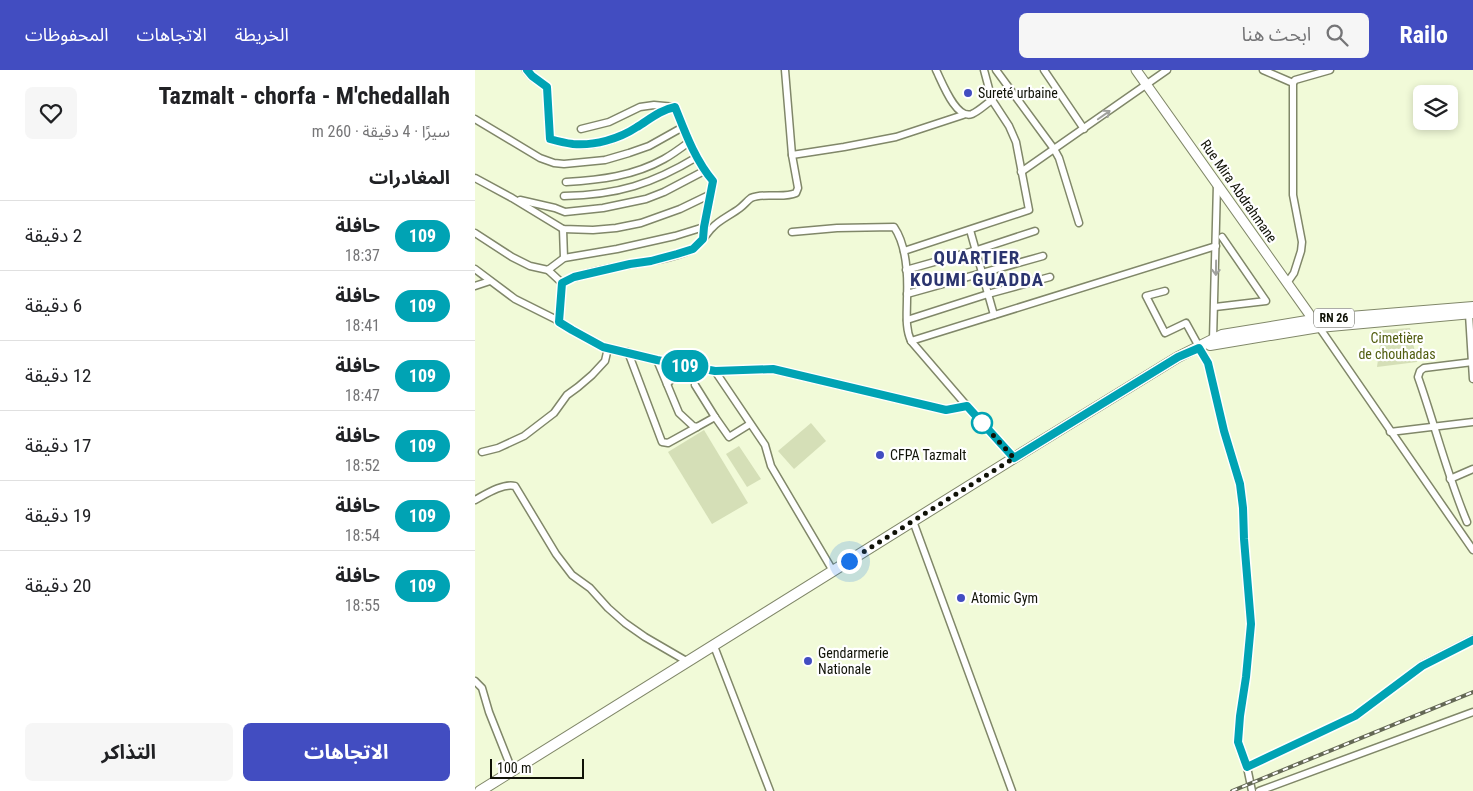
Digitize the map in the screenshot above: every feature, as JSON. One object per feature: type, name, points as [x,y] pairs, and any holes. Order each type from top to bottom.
[{"type":"main road","name":"Rue Mira Abdrahmane","points":[[1136,70],[1316,323]]},
{"type":"main road","name":"RN 26","points":[[480,791],[1178,357],[1222,335],[1316,323],[1472,312]]},
{"type":"main road","name":"RN 26","points":[[1199,348],[1316,323]]},
{"type":"street","points":[[527,70],[547,87],[550,139],[574,144],[605,141],[620,137],[633,130],[664,109],[675,107]]},
{"type":"street","points":[[562,283],[574,277],[651,261],[693,249],[713,227],[749,199],[756,196],[789,196],[796,193],[798,188],[792,155],[785,70]]},
{"type":"street","points":[[936,70],[957,109],[963,115]]},
{"type":"street","points":[[904,251],[1029,210],[1016,142],[1009,126],[992,100],[984,70]]},
{"type":"street","points":[[996,70],[1059,158],[1079,223]]},
{"type":"street","points":[[1044,70],[1084,129]]},
{"type":"street","points":[[1021,172],[1167,70]]},
{"type":"street","points":[[1263,70],[1293,83]]},
{"type":"street","points":[[1287,283],[1294,273],[1302,242],[1293,195],[1293,83],[1295,80],[1330,70]]},
{"type":"street","points":[[792,155],[896,137],[963,115],[971,115],[992,100]]},
{"type":"street","points":[[581,129],[609,122],[640,106],[675,107]]},
{"type":"street","points":[[675,107],[689,142],[704,171],[713,181],[709,195],[703,239]]},
{"type":"street","points":[[475,119],[540,158],[564,164],[605,160],[629,153],[649,146],[683,127]]},
{"type":"street","points":[[566,182],[587,181],[627,174],[664,160],[689,142]]},
{"type":"street","points":[[564,196],[600,193],[641,185],[662,177],[697,157]]},
{"type":"street","points":[[512,198],[565,212],[603,208],[646,199],[664,192],[704,171]]},
{"type":"street","points":[[475,178],[563,229],[593,230],[641,223],[680,209],[709,195]]},
{"type":"street","points":[[1213,340],[1217,184]]},
{"type":"street","points":[[548,270],[563,258],[617,250],[704,227]]},
{"type":"street","points":[[792,232],[837,228],[894,227],[904,251],[908,335],[911,341],[1014,458]]},
{"type":"street","points":[[563,229],[563,258]]},
{"type":"street","points":[[971,230],[994,315]]},
{"type":"street","points":[[906,270],[1035,231]]},
{"type":"street","points":[[475,233],[512,258],[530,266],[548,270],[562,283]]},
{"type":"street","points":[[1215,307],[1266,301],[1222,237]]},
{"type":"street","points":[[911,341],[1216,246]]},
{"type":"street","points":[[907,294],[1043,256]]},
{"type":"street","points":[[475,269],[515,299],[603,347],[715,371],[773,369],[946,410],[967,406]]},
{"type":"street","points":[[907,320],[988,294],[1050,277]]},
{"type":"street","points":[[475,286],[490,282]]},
{"type":"street","points":[[559,322],[562,283]]},
{"type":"street","points":[[1165,291],[1146,296],[1165,333],[1186,323],[1208,363],[1224,431],[1240,484],[1251,624],[1238,742],[1253,791]]},
{"type":"street","points":[[1472,312],[1473,379]]},
{"type":"street","points":[[1316,323],[1473,550]]},
{"type":"street","points":[[481,452],[524,436],[554,413],[567,395],[593,375],[605,361],[609,348]]},
{"type":"street","points":[[628,352],[662,442],[668,443],[715,417]]},
{"type":"street","points":[[657,360],[679,413],[693,426],[697,427]]},
{"type":"street","points":[[1457,528],[1470,522],[1458,502],[1418,377],[1420,371],[1424,368],[1472,362]]},
{"type":"street","points":[[667,384],[685,366]]},
{"type":"street","points":[[715,371],[765,446],[771,466],[833,572]]},
{"type":"street","points":[[695,385],[729,437],[750,424]]},
{"type":"street","points":[[1390,432],[1473,422]]},
{"type":"street","points":[[1450,479],[1473,469]]},
{"type":"street","points":[[475,500],[511,485],[515,486],[556,554],[572,575],[590,588],[625,624],[688,662]]},
{"type":"street","points":[[913,521],[1012,791]]},
{"type":"street","points":[[1247,767],[1355,716],[1422,666],[1473,640]]},
{"type":"street","points":[[714,646],[770,791]]},
{"type":"street","points":[[475,682],[482,688],[489,712],[512,770]]},
{"type":"street","points":[[1259,791],[1473,712]]},
{"type":"green space","name":"Cimetière de chouhadas","points":[[1410,328],[1417,362],[1377,367],[1382,330]]},
{"type":"green space","points":[[811,423],[826,441],[794,469],[778,451]]},
{"type":"green space","points":[[704,430],[748,503],[712,524],[668,452]]},
{"type":"green space","points":[[739,446],[761,479],[747,487],[726,454]]},
{"type":"railway","points":[[1232,791],[1473,692]]},
{"type":"bus line","name":"109","points":[[527,70],[541,85],[547,87],[550,139],[574,144],[605,141],[620,137],[633,130],[664,109],[675,107],[689,142],[704,171],[713,181],[709,195],[703,239],[693,249],[651,261],[574,277],[562,283],[559,322],[603,347],[715,371],[773,369],[946,410],[967,406],[1014,458],[1178,357],[1199,348],[1208,363],[1224,431],[1240,484],[1243,508],[1251,624],[1238,742],[1247,767],[1355,716],[1422,666],[1473,640]]},
{"type":"place","name":"Sureté urbaine","points":[[968,93]]},
{"type":"place","name":"CFPA Tazmalt","points":[[880,455]]},
{"type":"place","name":"Atomic Gym","points":[[961,598]]},
{"type":"place","name":"Gendarmerie Nationale","points":[[808,661]]},
{"type":"district","name":"QUARTIER KOUMI GUADDA","points":[[977,268]]},
{"type":"route","points":[[849,561],[1014,458],[982,423]]}]
